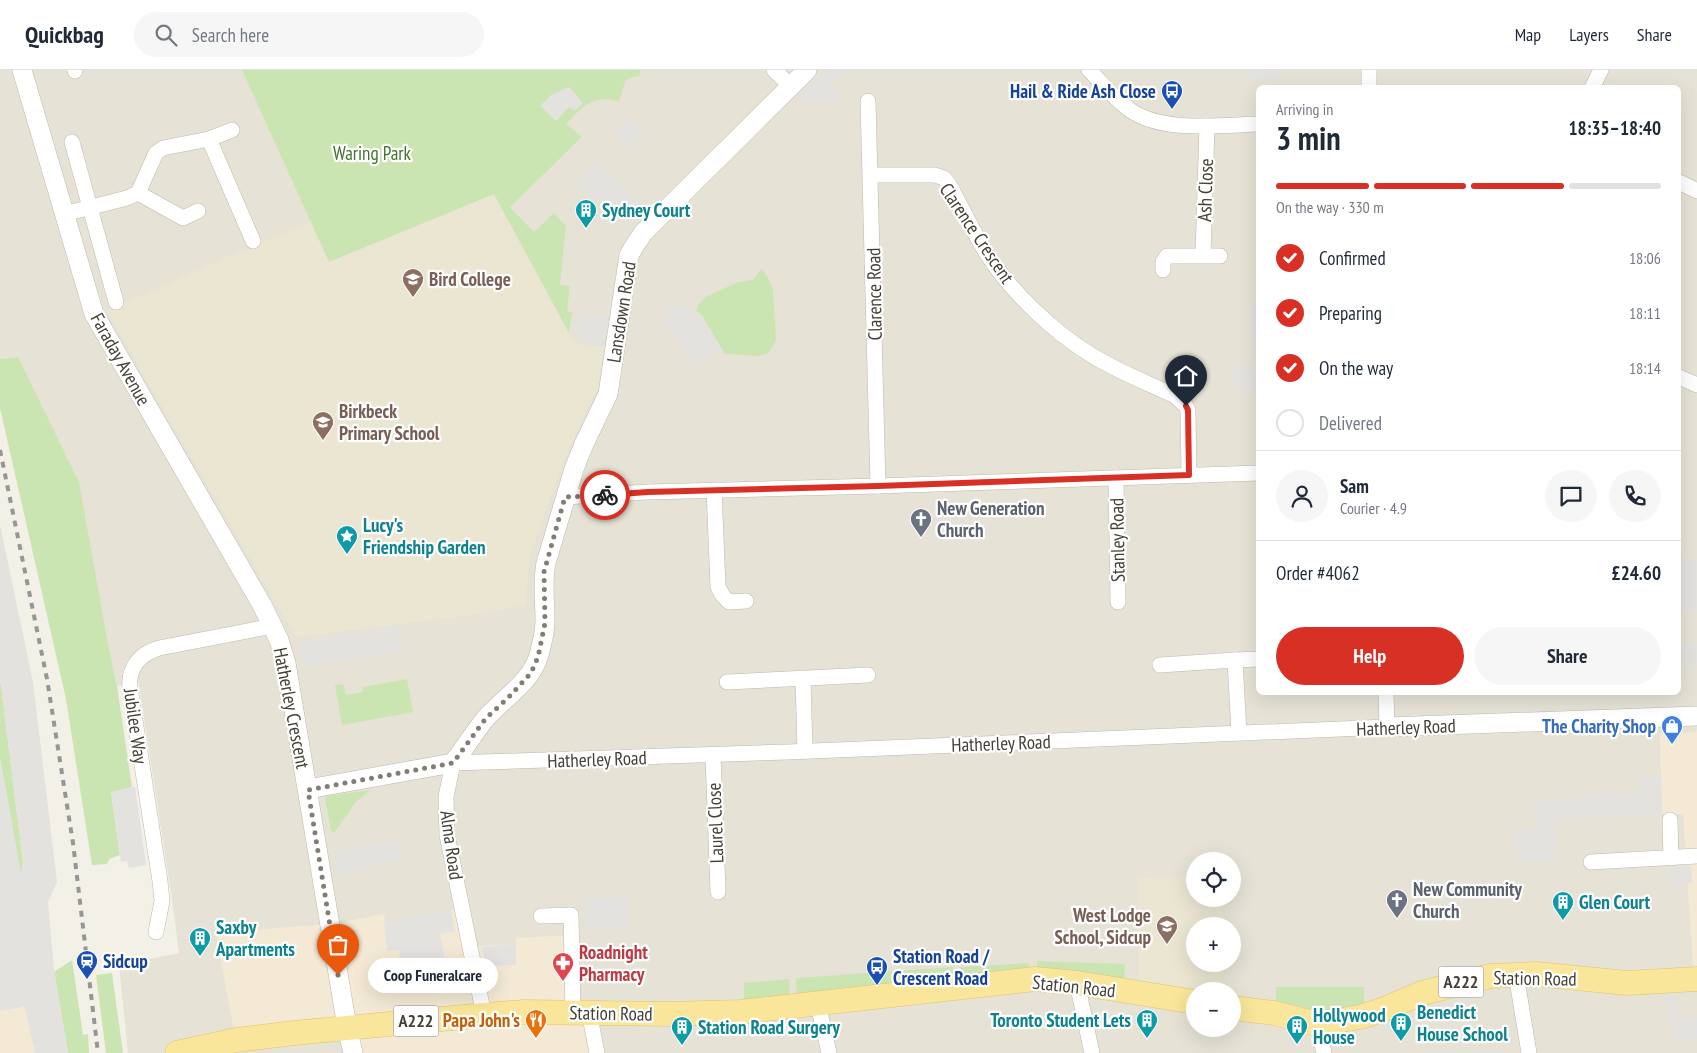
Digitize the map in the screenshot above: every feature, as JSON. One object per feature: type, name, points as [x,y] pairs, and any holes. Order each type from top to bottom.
[{"type":"main road","name":"Station Road","points":[[1241,1009],[1274,1013],[1317,1024],[1360,1017],[1422,993],[1490,976],[1536,974],[1627,983],[1697,979]]},
{"type":"main road","name":"Station Road","points":[[177,1053],[236,1040],[347,1027],[484,1015],[524,1012],[731,1013],[1035,979],[1186,1001]]},
{"type":"street","name":"Faraday Avenue","points":[[22,70],[94,314],[273,626]]},
{"type":"street","points":[[774,70],[791,86]]},
{"type":"street","name":"Lansdown Road","points":[[565,497],[584,444],[608,394],[630,256],[635,244],[643,233],[806,70]]},
{"type":"street","points":[[1088,70],[1131,110],[1143,117],[1158,121],[1207,126],[1256,124]]},
{"type":"street","points":[[1369,70],[1369,85]]},
{"type":"street","points":[[1594,85],[1601,70]]},
{"type":"street","name":"Clarence Road","points":[[868,101],[878,486]]},
{"type":"street","name":"Ash Close","points":[[1203,255],[1207,126]]},
{"type":"street","points":[[64,214],[127,198],[138,193],[156,153],[163,148],[209,140],[232,130]]},
{"type":"street","points":[[209,140],[252,241]]},
{"type":"street","points":[[72,142],[116,302]]},
{"type":"street","name":"Clarence Crescent","points":[[870,175],[935,175],[944,178],[986,251],[1006,279],[1042,317],[1079,347],[1096,358],[1175,396],[1183,402],[1188,410],[1189,475]]},
{"type":"street","points":[[1681,183],[1697,191]]},
{"type":"street","points":[[138,193],[182,218],[198,211]]},
{"type":"street","points":[[1163,270],[1163,262],[1167,256],[1220,256]]},
{"type":"street","points":[[1681,378],[1697,385]]},
{"type":"street","points":[[565,497],[648,492],[878,486],[1256,472]]},
{"type":"street","name":"Stanley Road","points":[[1116,478],[1118,602]]},
{"type":"street","points":[[714,490],[718,588],[729,602],[746,601]]},
{"type":"street","name":"Alma Road","points":[[484,1015],[447,835],[446,797],[453,763],[486,718],[531,673],[538,657],[545,623],[544,572],[565,497]]},
{"type":"street","name":"Hatherley Crescent","points":[[273,626],[286,664],[353,1053]]},
{"type":"street","name":"Jubilee Way","points":[[156,932],[162,901],[132,696],[130,678],[133,667],[145,654],[160,648],[273,626]]},
{"type":"street","points":[[1160,665],[1256,659]]},
{"type":"street","points":[[1235,660],[1239,733]]},
{"type":"street","points":[[727,682],[868,676]]},
{"type":"street","points":[[803,679],[805,751]]},
{"type":"street","points":[[1386,695],[1387,727]]},
{"type":"street","name":"Hatherley Road","points":[[308,790],[453,763],[713,755],[1697,716]]},
{"type":"street","name":"Laurel Close","points":[[713,755],[718,892]]},
{"type":"street","points":[[1670,820],[1671,858]]},
{"type":"street","points":[[1591,862],[1697,856]]},
{"type":"street","points":[[541,916],[571,915],[581,1012],[596,1053]]},
{"type":"street","points":[[1516,974],[1529,1053]]},
{"type":"street","points":[[1077,984],[1092,1053]]},
{"type":"street","points":[[818,1004],[829,1053]]},
{"type":"street","points":[[1317,1024],[1324,1053]]},
{"type":"shaded area","points":[[0,70],[1697,70],[1697,1053],[128,1053],[119,965],[179,953],[138,680],[117,686],[108,644],[18,357],[0,359]]},
{"type":"shaded area","points":[[826,70],[845,70],[831,83],[842,95],[833,103],[806,104],[799,97]]},
{"type":"shaded area","points":[[1249,70],[1281,70],[1281,79],[1248,80]]},
{"type":"shaded area","points":[[569,87],[583,103],[575,111],[569,107],[556,121],[540,106],[551,95]]},
{"type":"shaded area","points":[[629,116],[645,131],[628,149],[612,134]]},
{"type":"shaded area","points":[[596,161],[646,210],[630,226],[600,196],[594,202],[576,183]]},
{"type":"shaded area","name":"Birkbeck Primary School","points":[[494,194],[574,343],[605,347],[598,386],[557,477],[529,559],[526,605],[479,614],[296,637],[107,311],[249,247],[311,222],[329,262]]},
{"type":"shaded area","points":[[1250,305],[1256,305],[1256,362],[1252,360]]},
{"type":"shaded area","points":[[666,306],[691,309],[701,314],[722,349],[691,366],[675,336],[675,331],[663,329]]},
{"type":"shaded area","points":[[580,313],[609,316],[605,347],[586,345],[587,335],[578,334]]},
{"type":"shaded area","points":[[1248,362],[1252,373],[1256,372],[1256,391],[1239,396],[1231,368]]},
{"type":"shaded area","points":[[0,525],[33,682],[57,882],[48,902],[54,969],[68,1053],[35,1053],[24,1005],[0,1011],[0,759],[21,873],[23,862],[0,677]]},
{"type":"shaded area","points":[[1681,557],[1697,561],[1697,612],[1681,613]]},
{"type":"shaded area","points":[[398,626],[402,650],[303,668],[299,643]]},
{"type":"shaded area","points":[[1697,644],[1697,665],[1684,666],[1683,645]]},
{"type":"shaded area","points":[[1697,727],[1697,986],[1693,966],[1683,814],[1662,814],[1660,734],[1696,732]]},
{"type":"shaded area","points":[[1661,776],[1662,814],[1554,819],[1556,860],[1515,861],[1514,829],[1535,829],[1534,801],[1586,798],[1586,793],[1624,790],[1624,794],[1638,794],[1638,777]]},
{"type":"shaded area","points":[[135,787],[146,865],[129,868],[127,861],[121,862],[111,792]]},
{"type":"shaded area","points":[[398,838],[401,859],[338,875],[334,852]]},
{"type":"shaded area","points":[[1691,866],[1692,883],[1679,883],[1679,891],[1670,891],[1670,867]]},
{"type":"shaded area","name":"West Lodge School, Sidcup","points":[[1186,875],[1186,907],[1222,907],[1223,917],[1186,917],[1186,972],[1223,972],[1224,982],[1186,982],[1186,987],[1139,983],[1138,878]]},
{"type":"shaded area","points":[[627,897],[628,928],[585,930],[585,899]]},
{"type":"shaded area","points":[[456,909],[463,947],[516,944],[516,938],[571,935],[580,1005],[589,1053],[362,1053],[323,1017],[234,1031],[216,933],[338,923],[384,914],[385,921]]},
{"type":"shaded area","points":[[451,910],[455,931],[440,934],[446,963],[412,968],[412,961],[400,963],[399,950],[387,951],[384,921]]},
{"type":"shaded area","points":[[516,944],[516,965],[485,966],[482,947]]},
{"type":"shaded area","points":[[1675,995],[1679,1018],[1697,1016],[1697,1037],[1675,1041],[1666,996]]},
{"type":"shaded area","points":[[24,1004],[35,1053],[0,1053],[0,1008]]},
{"type":"green space","name":"Waring Park","points":[[242,70],[641,70],[639,76],[627,79],[619,101],[595,101],[584,107],[566,124],[582,137],[510,207],[534,232],[554,213],[566,226],[560,285],[570,286],[567,311],[572,312],[569,333],[494,194],[329,262]]},
{"type":"green space","points":[[762,269],[773,289],[776,341],[768,353],[759,356],[725,354],[701,314],[696,311],[699,304],[706,297],[738,282],[752,280]]},
{"type":"green space","points":[[18,357],[79,482],[117,686],[132,787],[111,793],[120,855],[109,859],[107,864],[92,865],[66,699],[0,408],[0,359]]},
{"type":"green space","points":[[0,677],[23,862],[21,876],[0,758]]},
{"type":"green space","points":[[407,679],[413,712],[342,725],[335,686],[343,684],[346,695],[363,692],[362,687]]},
{"type":"green space","points":[[370,790],[356,802],[334,833],[331,830],[325,798],[327,796]]},
{"type":"green space","points":[[72,960],[83,1035],[88,1034],[89,1053],[68,1053],[54,972]]},
{"type":"green space","points":[[1037,961],[1125,964],[1124,985],[1037,971]]},
{"type":"green space","points":[[1029,963],[1029,972],[960,979],[960,967]]},
{"type":"green space","points":[[953,967],[953,980],[797,999],[796,978]]},
{"type":"green space","points":[[112,973],[123,1053],[106,1053],[96,975]]},
{"type":"green space","points":[[789,979],[790,1000],[744,1005],[744,983]]},
{"type":"green space","points":[[1276,987],[1364,987],[1364,1008],[1309,1014],[1276,1008]]},
{"type":"railway","points":[[0,450],[47,679],[73,843],[98,1053]]},
{"type":"way so far","points":[[338,975],[308,790],[453,763],[486,718],[531,673],[538,657],[545,623],[544,572],[565,497],[605,495]]},
{"type":"place","name":"Hail & Ride Ash Close","points":[[1172,110]]},
{"type":"place","name":"Sydney Court","points":[[586,229]]},
{"type":"place","name":"Bird College","points":[[413,298]]},
{"type":"place","name":"Birkbeck Primary School","points":[[323,441]]},
{"type":"place","name":"New Generation Church","points":[[921,538]]},
{"type":"place","name":"Lucy's Friendship Garden","points":[[347,555]]},
{"type":"place","name":"The Charity Shop","points":[[1672,745]]},
{"type":"place","name":"New Community Church","points":[[1397,919]]},
{"type":"place","name":"Glen Court","points":[[1563,921]]},
{"type":"place","name":"West Lodge School, Sidcup","points":[[1167,945]]},
{"type":"place","name":"Saxby Apartments","points":[[200,957]]},
{"type":"place","name":"Coop Funeralcare","points":[[338,975]]},
{"type":"place","name":"Sidcup","points":[[87,980]]},
{"type":"place","name":"Roadnight Pharmacy","points":[[563,982]]},
{"type":"place","name":"Station Road / Crescent Road","points":[[877,986]]},
{"type":"place","name":"Papa John's","points":[[536,1039]]},
{"type":"place","name":"Toronto Student Lets","points":[[1147,1039]]},
{"type":"place","name":"Benedict House School","points":[[1401,1042]]},
{"type":"place","name":"Hollywood House","points":[[1297,1045]]},
{"type":"place","name":"Station Road Surgery","points":[[682,1046]]},
{"type":"route","points":[[605,495],[648,492],[1189,475],[1188,410],[1186,406]]}]
